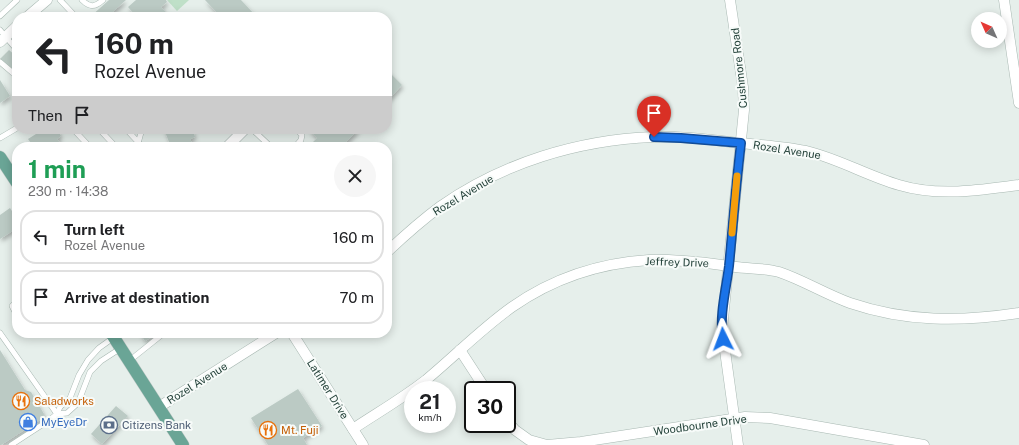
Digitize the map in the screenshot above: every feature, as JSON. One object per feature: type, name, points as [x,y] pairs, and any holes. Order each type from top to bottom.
[{"type":"main road","points":[[0,157],[12,175]]},
{"type":"main road","points":[[116,339],[183,445]]},
{"type":"street","points":[[33,12],[47,0]]},
{"type":"street","name":"Cushmore Road","points":[[730,0],[744,99],[744,110],[722,329],[738,445]]},
{"type":"street","points":[[1004,0],[1019,103]]},
{"type":"street","points":[[2,36],[12,29]]},
{"type":"street","points":[[232,142],[240,134]]},
{"type":"street","name":"Rozel Avenue","points":[[392,248],[441,206],[464,191],[508,169],[550,154],[599,142],[648,137],[741,143],[819,154],[885,180],[924,191],[962,192],[1019,185]]},
{"type":"street","name":"Jeffrey Drive","points":[[353,429],[425,380],[502,315],[523,300],[557,281],[582,272],[632,262],[649,260],[711,263],[778,272],[791,276],[828,294],[849,302],[882,312],[908,316],[940,319],[966,319],[1019,314]]},
{"type":"street","name":"Rozel Avenue","points":[[160,407],[268,338]]},
{"type":"street","name":"Latimer Drive","points":[[295,338],[363,445]]},
{"type":"street","points":[[460,350],[480,381]]},
{"type":"street","name":"Woodbourne Drive","points":[[516,431],[529,440],[547,445],[580,442],[745,417],[770,418],[890,442],[924,445]]},
{"type":"lane","points":[[0,16],[17,0]]},
{"type":"lane","points":[[60,0],[71,12]]},
{"type":"lane","points":[[82,0],[86,4],[96,6],[103,0]]},
{"type":"lane","points":[[2,36],[12,45]]},
{"type":"lane","points":[[0,62],[12,72]]},
{"type":"lane","points":[[0,138],[12,131]]},
{"type":"lane","points":[[78,134],[85,142]]},
{"type":"lane","points":[[104,134],[111,142]]},
{"type":"lane","points":[[257,134],[265,142]]},
{"type":"lane","points":[[0,333],[57,414]]},
{"type":"lane","points":[[129,361],[158,338]]},
{"type":"lane","points":[[57,414],[67,413],[78,403],[90,372],[116,339]]},
{"type":"lane","points":[[13,444],[48,422],[57,414],[60,407],[70,398],[79,375],[88,360],[99,348],[116,339]]},
{"type":"green space","points":[[167,0],[189,0],[177,11]]},
{"type":"building","points":[[109,0],[126,0],[113,12],[96,12]]},
{"type":"building","points":[[136,0],[166,0],[167,2],[161,7],[166,12],[132,12],[128,7]]},
{"type":"building","points":[[205,0],[241,0],[252,12],[216,12]]},
{"type":"building","points":[[9,50],[12,53],[12,71],[0,59]]},
{"type":"building","points":[[392,75],[402,85],[392,96]]},
{"type":"building","points":[[0,80],[10,96],[0,103]]},
{"type":"building","points":[[36,134],[60,134],[61,136],[57,139],[59,142],[30,142],[28,139]]},
{"type":"building","points":[[166,134],[194,134],[195,137],[190,139],[192,142],[169,142]]},
{"type":"building","points":[[313,134],[354,134],[346,142],[313,142],[317,138]]},
{"type":"building","points":[[10,208],[12,211],[12,231],[0,239],[0,215]]},
{"type":"building","points":[[143,338],[150,338],[145,341]]},
{"type":"building","points":[[0,350],[25,390],[31,392],[44,414],[43,418],[1,445],[0,445]]},
{"type":"building","points":[[298,389],[322,426],[303,438],[307,445],[268,445],[251,418]]},
{"type":"building","name":"Citizens Bank","points":[[116,406],[128,416],[102,444],[91,434]]},
{"type":"slow traffic","points":[[732,233],[737,176]]},
{"type":"place","name":"Saladworks","points":[[21,401]]},
{"type":"place","name":"MyEyeDr","points":[[28,422]]},
{"type":"place","name":"Citizens Bank","points":[[109,425]]},
{"type":"place","name":"Mt. Fuji","points":[[268,430]]},
{"type":"route","points":[[654,137],[741,143],[729,266],[722,319],[723,339]]}]
